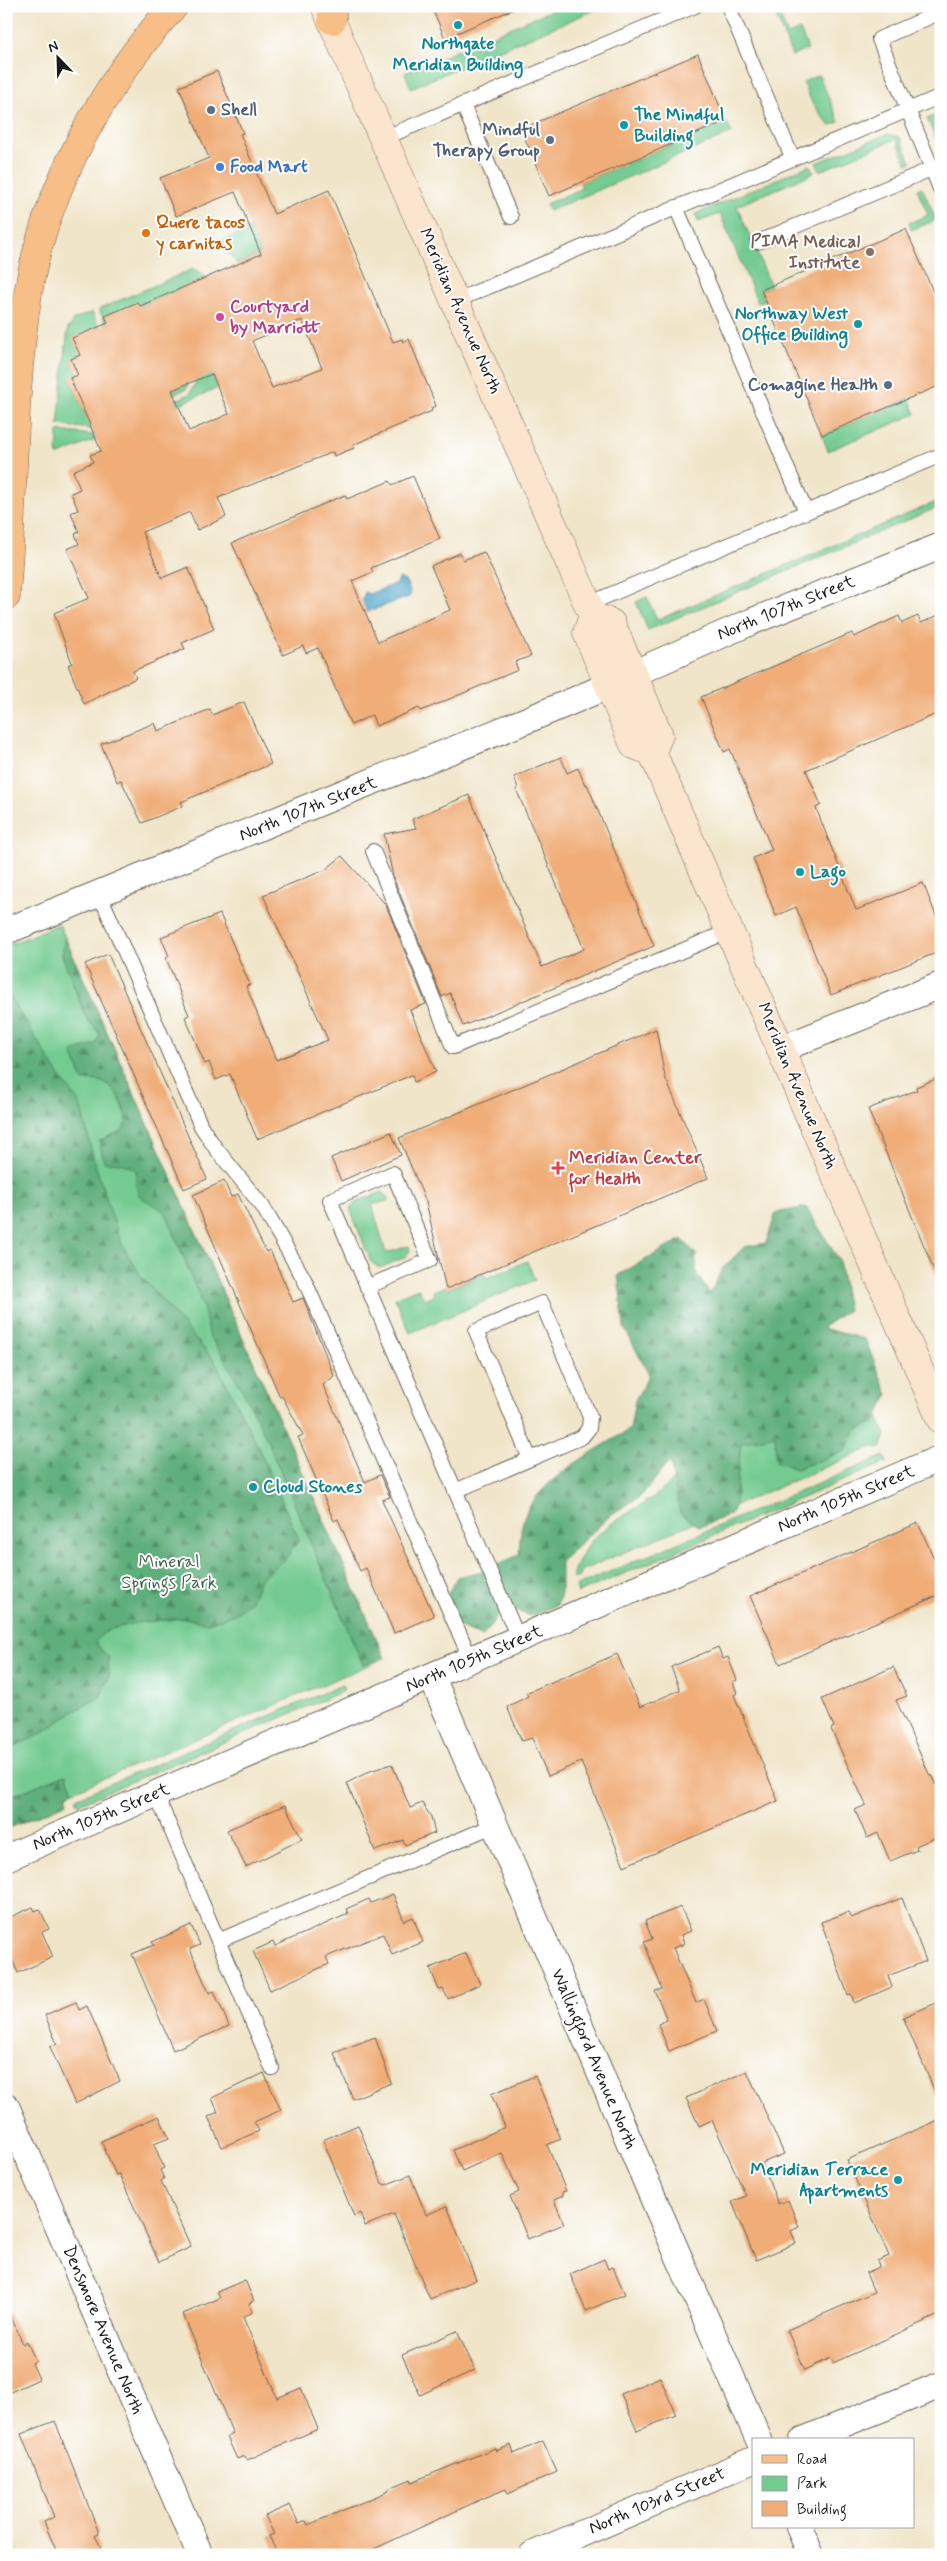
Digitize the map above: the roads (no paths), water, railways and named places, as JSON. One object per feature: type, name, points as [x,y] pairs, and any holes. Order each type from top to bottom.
[{"type":"main road","points":[[6,596],[8,539],[23,336],[28,292],[38,250],[59,190],[100,105],[136,52],[174,6]]},
{"type":"street","name":"Meridian Avenue North","points":[[330,11],[591,610],[611,623],[621,679],[659,735],[652,752],[941,1420]]},
{"type":"street","name":"North 107th Street","points":[[6,930],[100,895],[351,790],[561,707],[744,625],[941,546]]},
{"type":"street","points":[[781,1049],[941,985]]},
{"type":"street","name":"North 105th Street","points":[[6,1858],[941,1458]]},
{"type":"street","name":"Wallingford Avenue North","points":[[432,1677],[691,2285],[759,2438]]},
{"type":"street","name":"Densmore Avenue North","points":[[6,2106],[200,2555]]},
{"type":"street","points":[[808,2438],[941,2385]]},
{"type":"street","name":"North 103rd Street","points":[[532,2555],[752,2460]]},
{"type":"street","points":[[799,2528],[811,2555]]},
{"type":"lane","points":[[384,138],[695,6]]},
{"type":"lane","points":[[728,6],[792,157]]},
{"type":"lane","points":[[940,189],[879,39],[941,12]]},
{"type":"lane","points":[[455,301],[792,157],[941,96]]},
{"type":"lane","points":[[463,105],[511,217]]},
{"type":"lane","points":[[758,242],[931,169]]},
{"type":"lane","points":[[676,206],[806,512]]},
{"type":"lane","points":[[591,610],[806,512],[941,455]]},
{"type":"lane","points":[[372,851],[453,1047],[729,931]]},
{"type":"lane","points":[[100,895],[201,1126],[214,1146],[263,1207],[304,1279],[471,1660]]},
{"type":"lane","points":[[367,1287],[430,1260],[393,1173],[330,1200],[367,1287],[519,1640]]},
{"type":"lane","points":[[455,1491],[582,1437],[586,1433],[590,1417],[542,1303],[476,1331],[530,1459]]},
{"type":"lane","points":[[156,1794],[272,2068]]},
{"type":"lane","points":[[218,1941],[495,1825]]},
{"type":"water","points":[[399,578],[406,581],[411,594],[409,597],[367,612],[362,600],[365,592],[369,594],[397,583]]},
{"type":"place","name":"Northgate Meridian Building","points":[[458,25]]},
{"type":"place","name":"Shell","points":[[211,110]]},
{"type":"place","name":"The Mindful Building","points":[[624,125]]},
{"type":"place","name":"Mindful Therapy Group","points":[[550,140]]},
{"type":"place","name":"Food Mart","points":[[220,167]]},
{"type":"place","name":"Quere tacos y carnitas","points":[[146,233]]},
{"type":"place","name":"PIMA Medical Institute","points":[[870,252]]},
{"type":"place","name":"Courtyard by Marriott","points":[[220,317]]},
{"type":"place","name":"Northway West Office Building","points":[[858,324]]},
{"type":"place","name":"Comagine Health","points":[[888,385]]},
{"type":"place","name":"Lago","points":[[800,872]]},
{"type":"place","name":"Meridian Center for Health","points":[[558,1168]]},
{"type":"place","name":"Cloud Stones","points":[[253,1487]]},
{"type":"place","name":"Meridian Terrace Apartments","points":[[898,2180]]},
{"type":"park label","name":"Mineral Springs Park","points":[[169,1572]]}]
